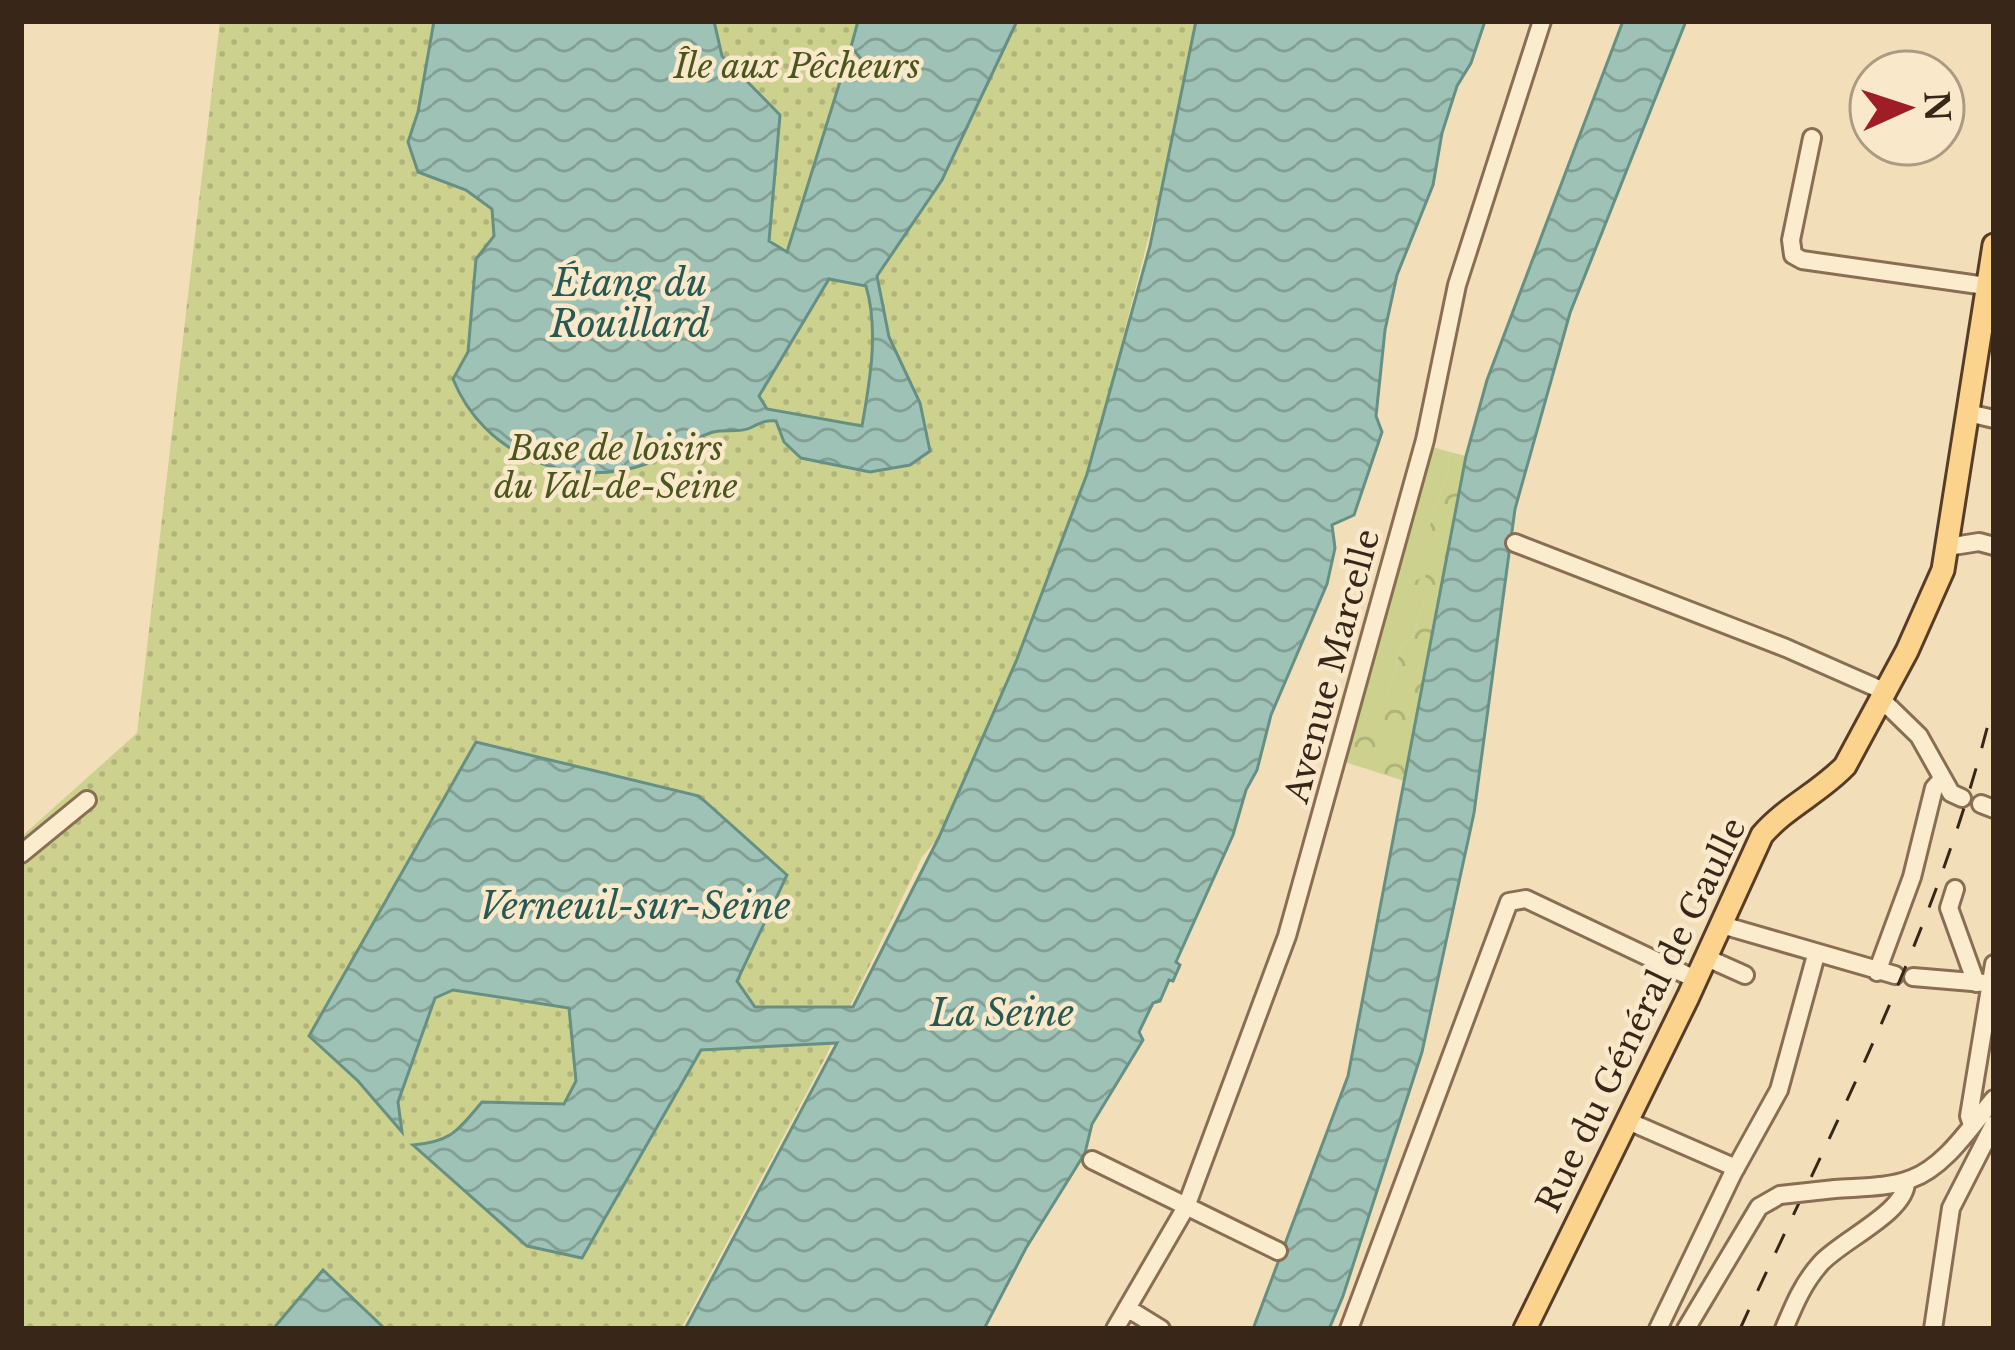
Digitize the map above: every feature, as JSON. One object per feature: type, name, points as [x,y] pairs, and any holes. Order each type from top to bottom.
[{"type":"main road","name":"Rue du Général de Gaulle","points":[[1525,1329],[1762,836],[1780,815],[1826,786],[1845,766],[1934,597],[1947,548],[1994,244]]},
{"type":"street","name":"Avenue Marcelle","points":[[1114,1329],[1186,1207],[1287,936],[1425,440],[1457,285],[1542,21]]},
{"type":"street","points":[[1812,138],[1791,240],[1793,255],[1802,260],[1989,281]]},
{"type":"street","points":[[1968,412],[1994,419]]},
{"type":"street","points":[[1515,543],[1804,655],[1883,696],[1919,736],[1951,793],[1963,798]]},
{"type":"street","points":[[1947,548],[1993,544]]},
{"type":"street","points":[[1895,975],[1912,877],[1934,788],[1941,780]]},
{"type":"street","points":[[21,854],[87,800]]},
{"type":"street","points":[[1955,889],[1949,908],[1983,983]]},
{"type":"street","points":[[1349,1329],[1509,902],[1526,899],[1696,980]]},
{"type":"street","points":[[1723,925],[1895,975],[1983,983]]},
{"type":"street","points":[[1658,1329],[1779,1090],[1816,955]]},
{"type":"street","points":[[1707,958],[1744,975]]},
{"type":"street","points":[[1972,1125],[1969,1116],[1983,983],[1994,964]]},
{"type":"street","points":[[1686,1329],[1759,1207],[1780,1195],[1906,1182],[1932,1168],[1994,1100]]},
{"type":"street","points":[[1628,1121],[1736,1168]]},
{"type":"street","points":[[1933,1329],[1951,1208],[1994,1124]]},
{"type":"street","points":[[1092,1160],[1278,1251]]},
{"type":"street","points":[[1784,1329],[1799,1293],[1817,1268],[1899,1203],[1906,1194],[1906,1182]]},
{"type":"street","points":[[1127,1308],[1161,1329]]},
{"type":"green space","name":"Base de loisirs du Val-de-Seine","points":[[220,21],[1204,21],[1070,544],[939,837],[922,857],[824,1060],[681,1329],[21,1329],[21,837],[137,733]]},
{"type":"green space","points":[[1432,447],[1450,452],[1431,518],[1425,600],[1413,635],[1401,648],[1381,719],[1359,713]]},
{"type":"green space","points":[[1450,452],[1466,456],[1407,782],[1345,762],[1359,713],[1381,718],[1401,648],[1413,635],[1425,600],[1414,585],[1425,578],[1431,518]]},
{"type":"water","name":"Étang du Rouillard","points":[[434,21],[714,21],[722,56],[780,115],[769,241],[787,252],[842,75],[868,67],[851,47],[858,21],[1017,21],[942,180],[877,276],[889,337],[920,403],[930,451],[910,465],[870,472],[801,458],[784,442],[776,421],[713,432],[655,461],[617,471],[559,469],[507,446],[485,428],[453,379],[468,352],[476,259],[494,236],[492,209],[466,190],[418,172],[408,142]],"holes":[[[829,279],[866,286],[873,338],[862,426],[767,409],[759,396]]]},
{"type":"water","name":"La Seine","points":[[1196,21],[1485,21],[1471,63],[1457,86],[1433,185],[1397,275],[1385,330],[1376,416],[1382,432],[1354,515],[1332,525],[1335,548],[1327,584],[1271,715],[1233,835],[1176,962],[1180,965],[1173,981],[1169,980],[1160,1001],[1153,1003],[1139,1032],[1143,1040],[1092,1124],[1085,1153],[1026,1248],[984,1329],[685,1329],[837,1043],[701,1050],[582,1258],[527,1246],[413,1145],[453,1133],[482,1102],[564,1104],[576,1081],[569,1008],[453,990],[435,998],[398,1102],[402,1132],[358,1081],[309,1036],[476,742],[699,796],[787,875],[737,981],[755,1007],[853,1007],[939,837],[1017,659],[1087,474],[1150,246]]},
{"type":"water","points":[[1623,21],[1686,21],[1570,313],[1515,509],[1474,813],[1422,1052],[1329,1329],[1253,1329],[1348,1076],[1466,456],[1487,380]]},
{"type":"water","points":[[323,1270],[385,1329],[273,1329]]},
{"type":"railway","points":[[1740,1329],[1916,942],[1946,863],[1994,700]]},
{"type":"park label","name":"Île aux Pêcheurs","points":[[797,66]]},
{"type":"water label","name":"Verneuil-sur-Seine","points":[[635,906]]}]
